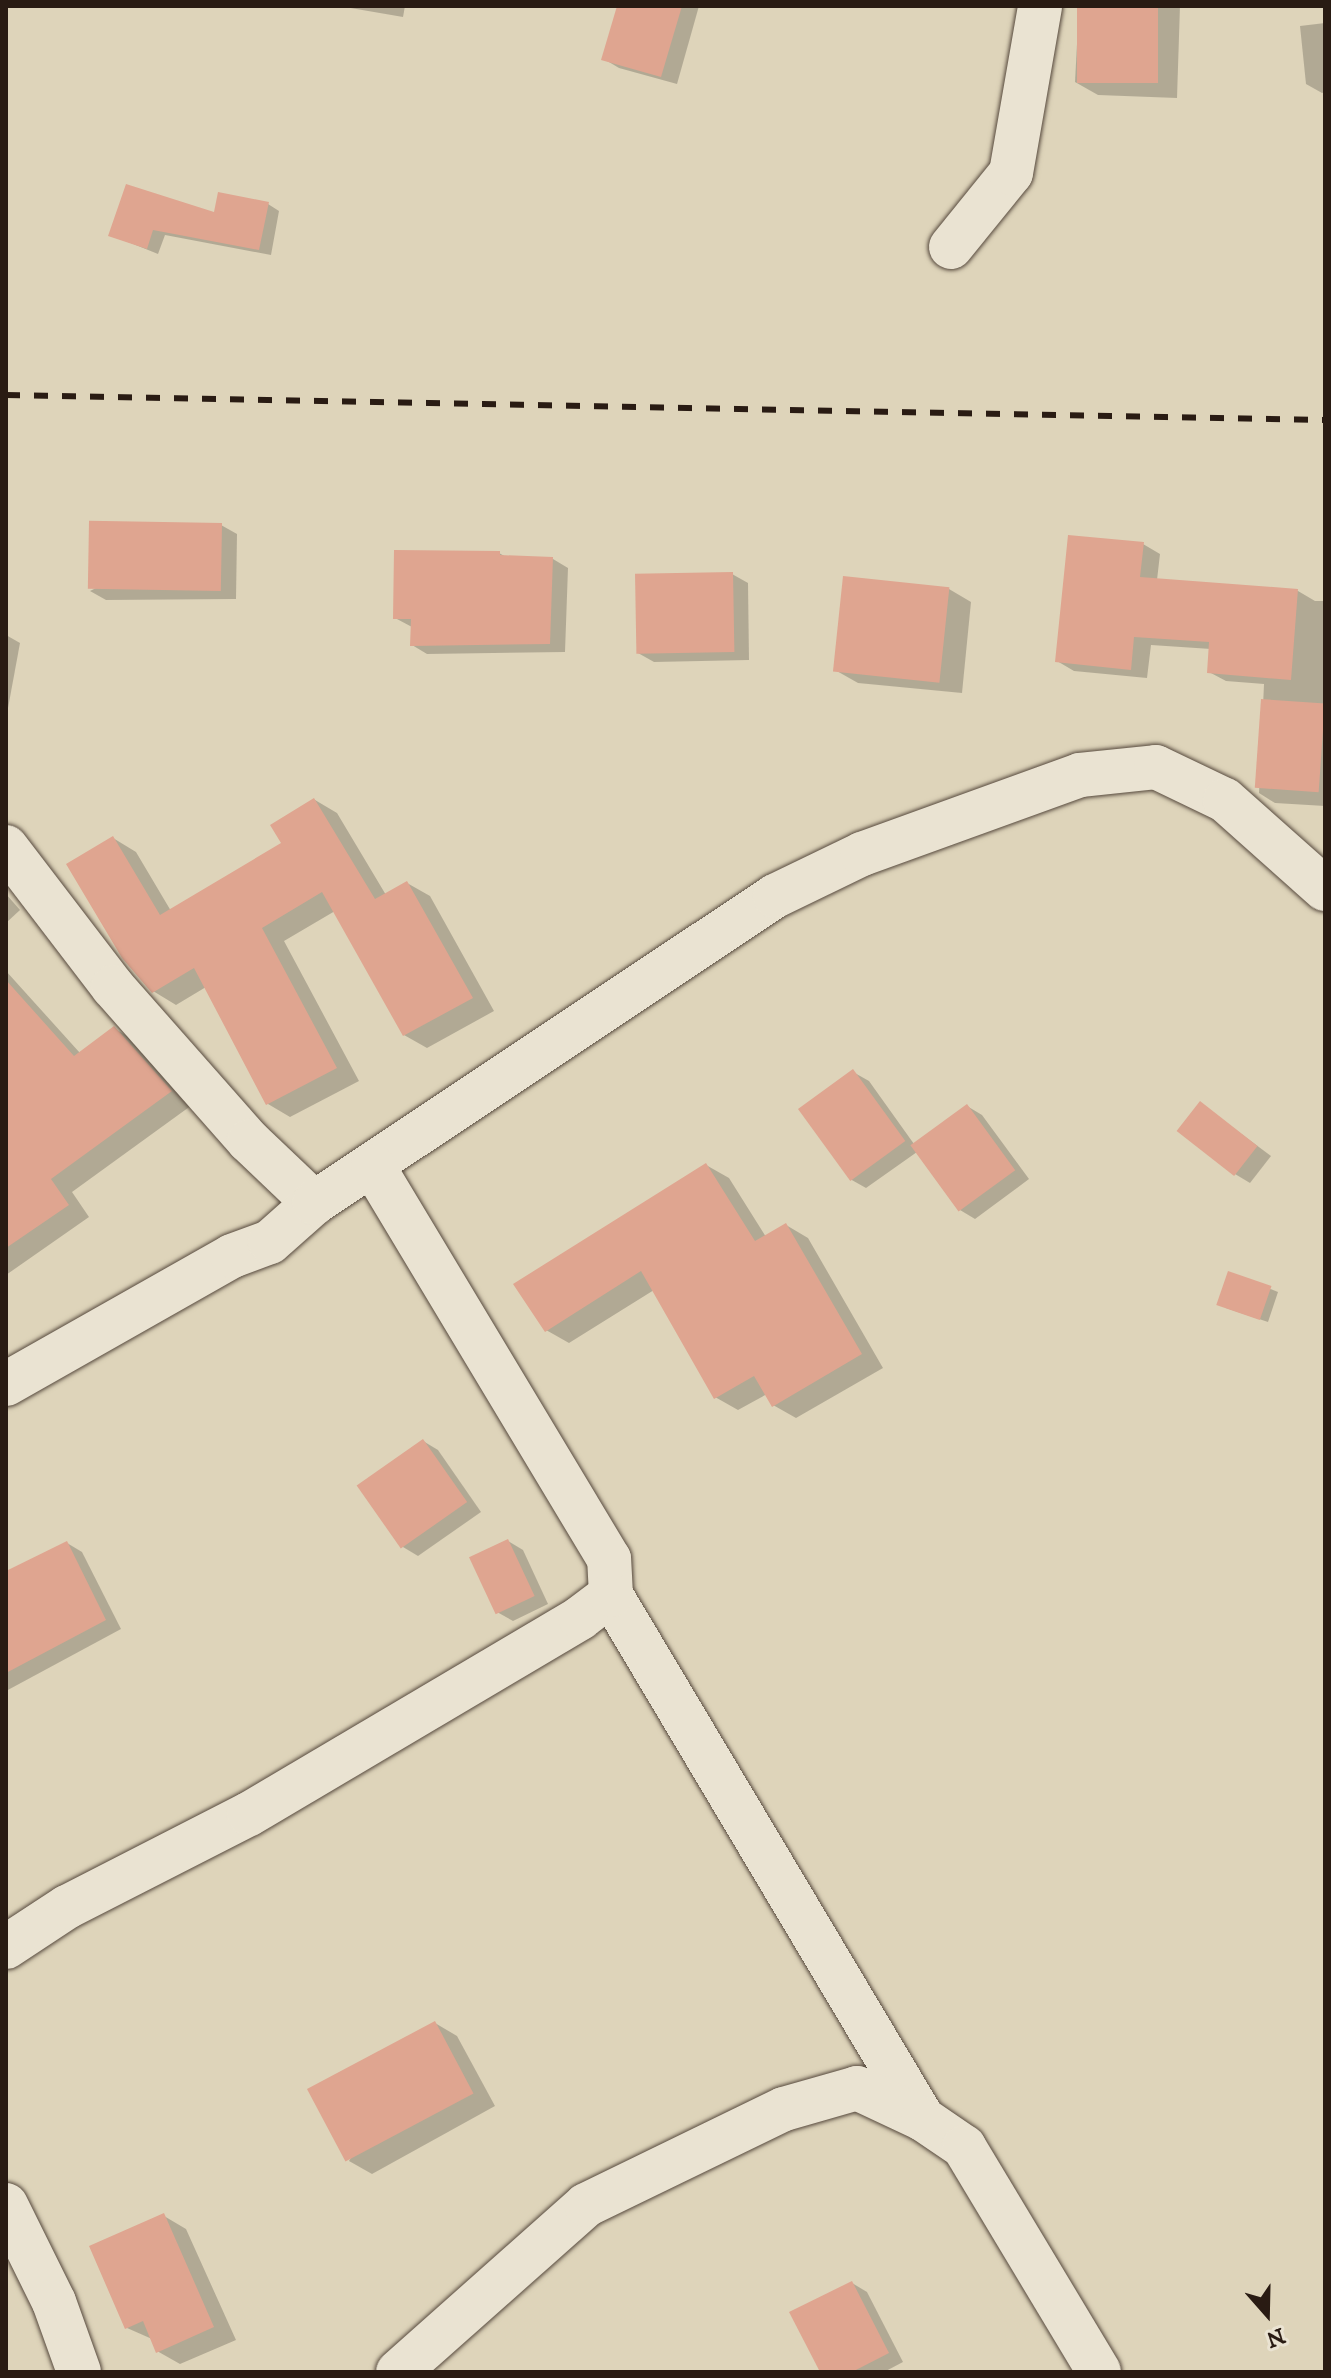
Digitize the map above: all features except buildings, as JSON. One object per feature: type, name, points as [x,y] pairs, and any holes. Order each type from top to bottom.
[{"type":"street","points":[[951,247],[1011,173],[1040,6]]},
{"type":"street","points":[[6,1384],[232,1256],[270,1242],[314,1203],[373,1167],[775,896],[862,854],[1080,775],[1156,767],[1225,800],[1325,889]]},
{"type":"street","points":[[6,847],[113,987],[249,1141],[314,1203]]},
{"type":"street","points":[[373,1167],[609,1559],[611,1595],[923,2119]]},
{"type":"street","points":[[6,1947],[67,1907],[249,1814],[580,1618],[611,1595]]},
{"type":"street","points":[[398,2372],[586,2205],[784,2109],[857,2088],[923,2119],[964,2147],[1099,2372]]},
{"type":"street","points":[[6,2205],[54,2302],[79,2372]]},
{"type":"railway","points":[[6,395],[1325,420]]}]
